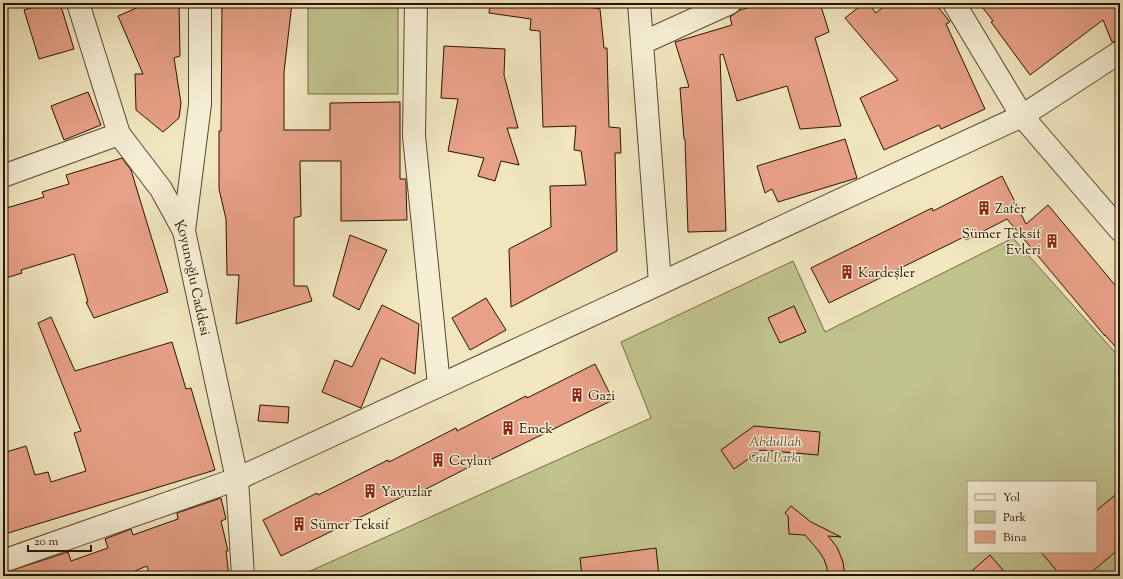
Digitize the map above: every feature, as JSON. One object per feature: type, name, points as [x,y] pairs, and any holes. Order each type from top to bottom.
[{"type":"street","name":"Koyunoğlu Caddesi","points":[[78,3],[119,134],[161,189],[184,232],[237,478],[243,576]]},
{"type":"street","points":[[184,232],[200,104],[200,3]]},
{"type":"street","points":[[416,3],[414,136],[439,385]]},
{"type":"street","points":[[639,3],[660,283]]},
{"type":"street","points":[[642,44],[730,3]]},
{"type":"street","points":[[954,3],[1022,116],[1120,230]]},
{"type":"street","points":[[3,561],[237,478],[1022,116],[1120,52]]},
{"type":"street","points":[[3,176],[119,134]]},
{"type":"green space","points":[[308,3],[398,3],[398,94],[308,94]]},
{"type":"green space","name":"Abdullah Gül Parkı","points":[[1013,238],[1120,358],[1120,576],[299,576],[651,418],[621,342],[793,261],[825,332]]},
{"type":"building","points":[[47,3],[60,3],[74,49],[39,59],[24,10]]},
{"type":"building","points":[[148,3],[179,3],[180,56],[174,58],[181,103],[179,118],[163,132],[136,110],[135,74],[143,74],[118,16]]},
{"type":"building","points":[[222,3],[292,3],[284,72],[284,130],[330,130],[330,103],[400,102],[400,179],[406,179],[407,220],[341,221],[341,161],[300,161],[301,216],[294,218],[294,286],[307,286],[312,301],[236,324],[239,275],[227,275],[226,219],[219,189]]},
{"type":"building","points":[[490,3],[561,3],[600,9],[604,48],[607,48],[609,127],[620,128],[621,153],[615,153],[617,251],[511,307],[509,249],[551,227],[550,186],[586,185],[581,151],[574,150],[576,126],[543,127],[540,31],[530,30],[531,19],[489,13]]},
{"type":"building","points":[[764,3],[820,3],[829,32],[815,38],[841,126],[800,129],[787,86],[737,101],[723,54],[720,55],[726,231],[688,232],[685,139],[680,88],[689,87],[675,42],[732,25],[730,17],[740,10]]},
{"type":"building","points":[[864,3],[868,3],[876,13],[888,3],[935,3],[950,22],[946,24],[985,109],[941,129],[939,125],[884,150],[860,98],[898,80],[845,18]]},
{"type":"building","points":[[979,3],[1120,3],[1120,40],[1112,42],[1103,20],[1030,75]]},
{"type":"building","points":[[444,46],[505,49],[504,75],[518,128],[507,128],[519,165],[501,161],[495,181],[478,176],[484,158],[448,151],[458,99],[441,98]]},
{"type":"building","points":[[88,92],[101,125],[64,140],[51,106]]},
{"type":"building","points":[[845,139],[857,178],[778,202],[772,189],[765,193],[757,166]]},
{"type":"building","points":[[122,158],[131,170],[168,292],[94,318],[86,302],[88,302],[74,254],[21,270],[22,273],[3,279],[3,209],[44,197],[42,192],[69,184],[66,175]]},
{"type":"building","points":[[1002,176],[1026,224],[1048,205],[1120,291],[1120,352],[1007,219],[966,240],[964,237],[829,303],[811,268],[932,208],[933,211]]},
{"type":"building","points":[[350,235],[387,250],[359,310],[333,296]]},
{"type":"building","points":[[486,298],[506,330],[470,350],[452,318]]},
{"type":"building","points":[[382,305],[419,324],[415,374],[381,358],[361,408],[322,392],[335,360],[352,367]]},
{"type":"building","points":[[794,306],[806,332],[780,343],[768,318]]},
{"type":"building","points":[[51,317],[75,371],[172,342],[186,389],[191,388],[215,470],[8,533],[3,516],[3,453],[26,446],[35,475],[48,472],[51,482],[86,471],[74,433],[81,431],[38,323]]},
{"type":"building","points":[[595,364],[613,400],[490,460],[489,457],[420,492],[418,489],[281,556],[263,520],[317,493],[318,495],[388,460],[389,462],[456,428],[457,431],[526,396],[527,398]]},
{"type":"building","points":[[260,405],[289,407],[288,423],[258,421]]},
{"type":"building","points":[[754,426],[820,432],[818,455],[761,450],[734,469],[721,450]]},
{"type":"building","points":[[1120,491],[1120,548],[1087,576],[1061,576],[1042,553],[1097,553],[1097,510]]},
{"type":"building","points":[[221,498],[226,519],[221,521],[228,551],[226,551],[229,576],[150,576],[147,566],[123,576],[3,576],[3,573],[68,552],[71,561],[108,548],[105,539],[131,529],[133,535],[178,519],[177,513]]},
{"type":"building","points":[[791,506],[811,522],[841,537],[828,536],[837,547],[843,562],[845,576],[827,576],[827,568],[824,559],[805,535],[789,534],[788,516],[785,513]]},
{"type":"building","points":[[656,548],[659,576],[582,576],[580,558]]},
{"type":"building","points":[[990,555],[1008,576],[966,576]]},
{"type":"place","name":"Zafer","points":[[984,208]]},
{"type":"place","name":"Sümer Teksif Evleri","points":[[1052,241]]},
{"type":"place","name":"Kardeşler","points":[[847,272]]},
{"type":"place","name":"Gazi","points":[[577,395]]},
{"type":"place","name":"Emek","points":[[508,428]]},
{"type":"place","name":"Ceylan","points":[[438,460]]},
{"type":"place","name":"Yavuzlar","points":[[370,491]]},
{"type":"place","name":"Sümer Teksif","points":[[299,524]]}]
